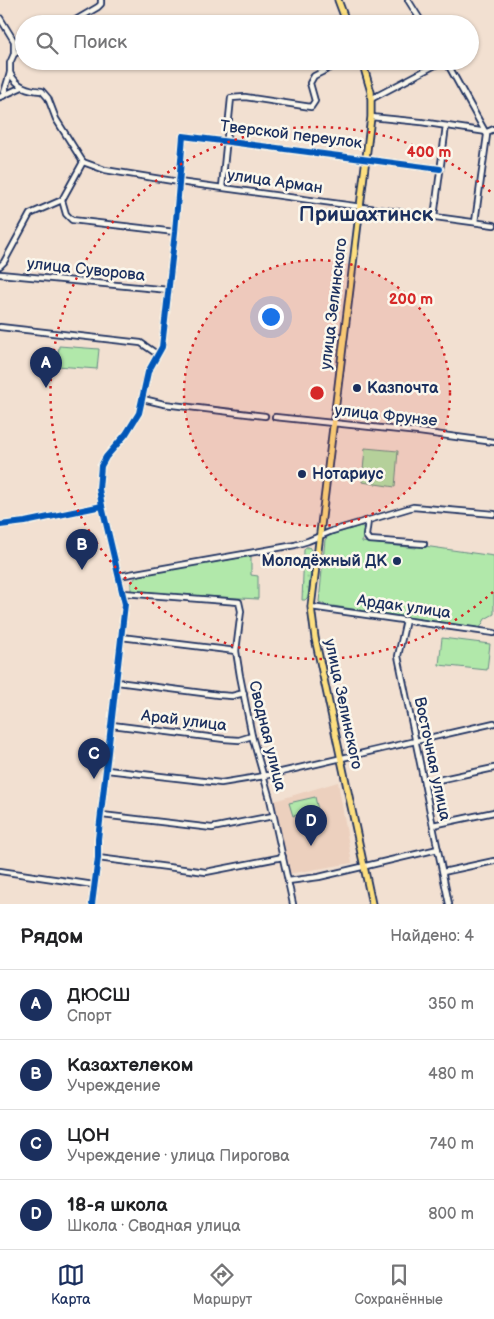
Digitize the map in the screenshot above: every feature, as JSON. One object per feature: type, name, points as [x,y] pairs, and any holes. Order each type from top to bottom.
[{"type":"main road","points":[[338,0],[344,15]]},
{"type":"main road","name":"улица Зелинского","points":[[365,70],[371,99],[371,117],[311,607],[315,638],[372,904]]},
{"type":"street","points":[[84,15],[98,7],[101,4],[101,0]]},
{"type":"street","points":[[408,0],[417,15]]},
{"type":"street","points":[[0,18],[14,41],[14,54],[10,62],[10,73],[1,96]]},
{"type":"street","name":"Тверской переулок","points":[[222,188],[231,98],[245,97],[311,107],[315,101],[310,83],[314,76],[326,70]]},
{"type":"street","points":[[371,99],[427,70]]},
{"type":"street","points":[[449,70],[487,132],[475,222]]},
{"type":"street","points":[[10,73],[22,88]]},
{"type":"street","points":[[0,266],[30,214],[62,200],[83,162],[56,119],[48,98],[42,91],[22,88],[1,96]]},
{"type":"street","points":[[371,117],[487,132],[494,129]]},
{"type":"street","points":[[434,217],[446,126]]},
{"type":"street","name":"Тверской переулок","points":[[180,182],[183,136],[440,169]]},
{"type":"street","name":"улица Арман","points":[[83,162],[105,170],[180,182],[494,224]]},
{"type":"street","points":[[92,904],[125,604],[99,488],[102,466],[106,457],[126,434],[139,413],[148,372],[162,347],[180,182]]},
{"type":"street","points":[[62,200],[66,214],[72,220],[175,232]]},
{"type":"street","name":"улица Суворова","points":[[0,274],[169,290]]},
{"type":"street","points":[[0,328],[141,343],[157,354]]},
{"type":"street","points":[[143,399],[164,404],[265,416]]},
{"type":"street","name":"улица Фрунзе","points":[[275,417],[494,442]]},
{"type":"street","points":[[0,525],[25,522],[102,506]]},
{"type":"street","points":[[119,576],[308,542],[320,535],[413,507],[494,514]]},
{"type":"street","points":[[368,521],[366,536],[369,540],[424,544]]},
{"type":"street","name":"Сводная улица","points":[[123,593],[239,602],[241,611],[236,651],[252,736],[264,776],[293,904]]},
{"type":"street","name":"Ардак улица","points":[[311,607],[494,633]]},
{"type":"street","name":"Восточная улица","points":[[406,620],[398,656],[450,904]]},
{"type":"street","points":[[121,637],[236,651]]},
{"type":"street","points":[[117,682],[218,695],[232,696],[244,693]]},
{"type":"street","points":[[107,770],[221,783],[264,776],[494,723]]},
{"type":"street","name":"Арай улица","points":[[112,725],[224,739],[239,740],[252,736]]},
{"type":"street","points":[[424,783],[494,768]]},
{"type":"street","points":[[433,825],[494,812]]},
{"type":"street","points":[[102,815],[212,828],[273,816]]},
{"type":"street","points":[[288,881],[304,880],[438,849]]},
{"type":"street","points":[[98,858],[206,872],[283,857]]},
{"type":"street","points":[[443,872],[494,861]]},
{"type":"street","points":[[0,872],[94,885]]},
{"type":"shaded area","points":[[338,782],[352,863],[288,874],[274,801]]},
{"type":"green space","points":[[59,346],[99,349],[97,369],[57,366]]},
{"type":"green space","points":[[365,448],[398,451],[395,487],[362,482]]},
{"type":"green space","points":[[361,526],[364,528],[362,542],[416,548],[417,545],[494,556],[494,614],[485,619],[480,628],[326,605],[319,602],[325,540],[328,536]]},
{"type":"green space","points":[[306,547],[309,547],[313,553],[308,597],[302,600],[304,550]]},
{"type":"green space","points":[[251,556],[251,575],[258,576],[258,599],[131,592],[131,583],[138,575]]},
{"type":"green space","points":[[442,638],[490,644],[487,670],[439,665]]},
{"type":"green space","points":[[315,797],[318,810],[293,816],[289,803]]},
{"type":"tunnel","points":[[265,416],[275,417]]},
{"type":"cycle path","points":[[102,506],[99,489],[101,466],[106,457],[126,434],[139,413],[148,372],[162,347],[175,232],[183,136],[440,169]]},
{"type":"cycle path","points":[[0,525],[25,522],[102,506],[125,604],[92,904]]},
{"type":"place","name":"ДЮСШ","points":[[46,388]]},
{"type":"place","name":"Казпочта","points":[[357,388]]},
{"type":"place","name":"Нотариус","points":[[302,474]]},
{"type":"place","name":"Молодёжный ДК","points":[[397,561]]},
{"type":"place","name":"Казахтелеком","points":[[82,570]]},
{"type":"place","name":"ЦОН","points":[[94,779]]},
{"type":"place","name":"18-я школа","points":[[311,846]]},
{"type":"district","name":"Пришахтинск","points":[[366,214]]}]
